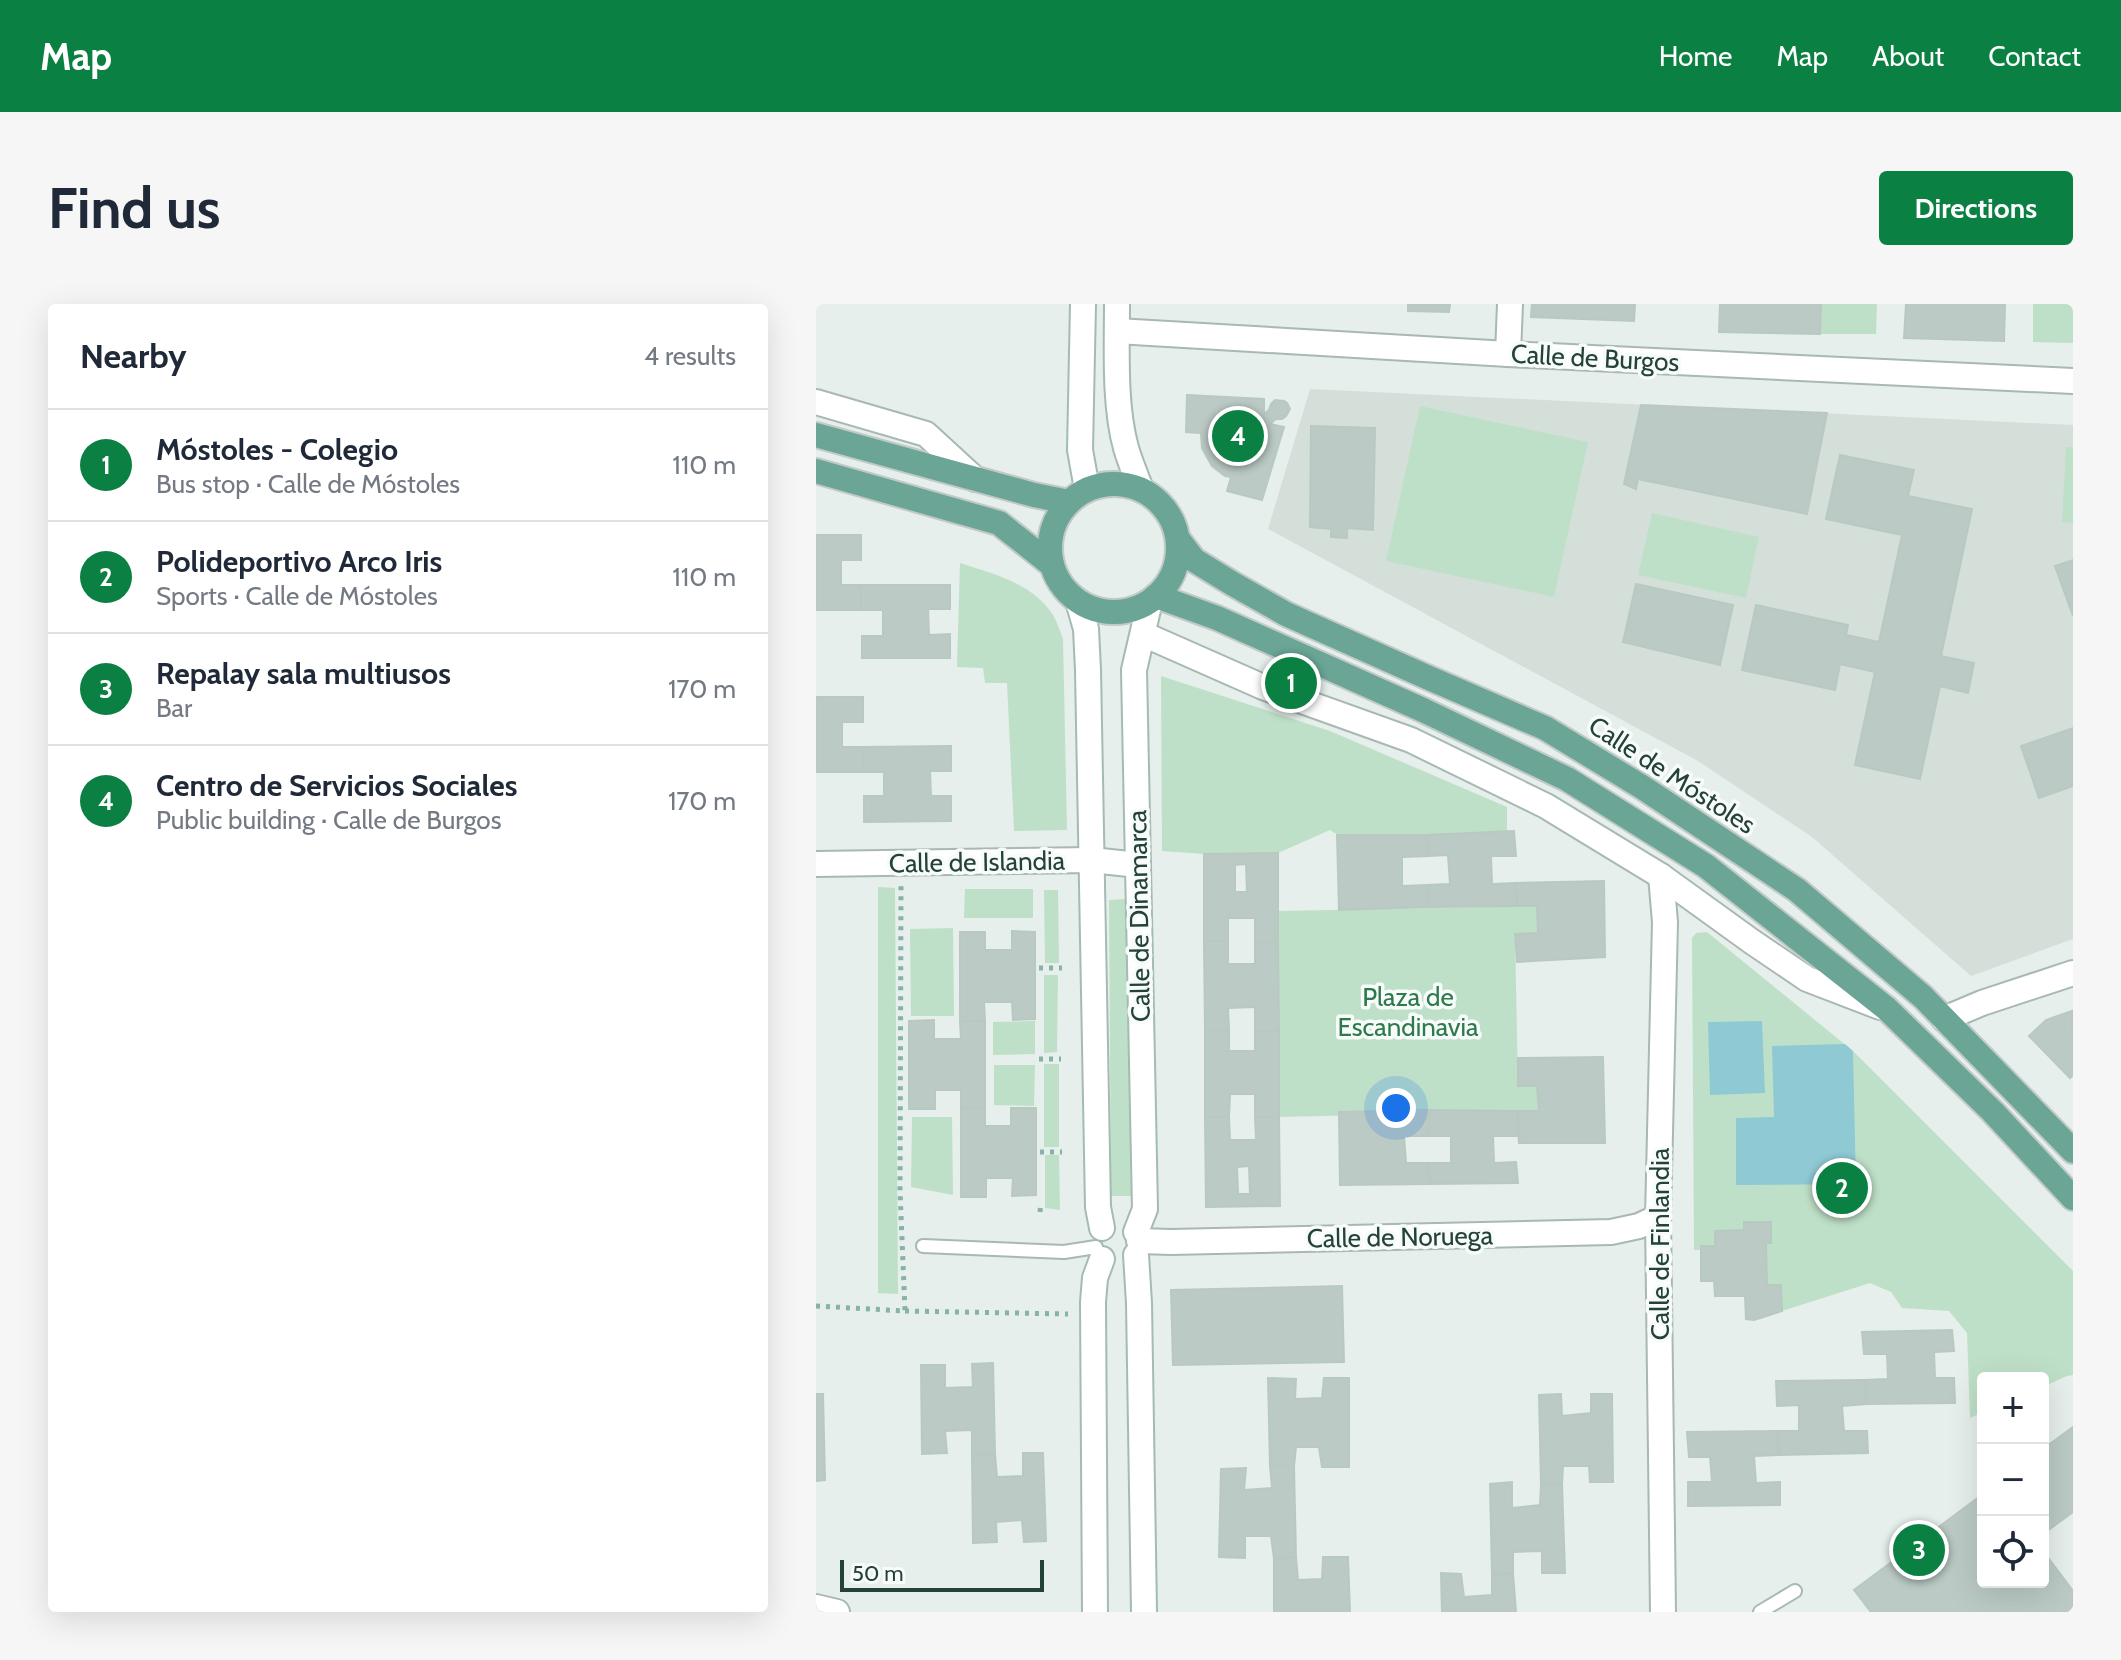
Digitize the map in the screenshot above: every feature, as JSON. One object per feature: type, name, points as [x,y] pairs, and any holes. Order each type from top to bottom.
[{"type":"main road","points":[[816,435],[975,479],[1078,496]]},
{"type":"main road","points":[[816,471],[999,523],[1052,565],[1066,590],[1078,601],[1095,609],[1114,612],[1133,609],[1153,598],[1170,580],[1177,560],[1178,539],[1172,519],[1159,502],[1141,489],[1114,483],[1078,496],[1056,521],[1050,543],[1052,565]]},
{"type":"main road","name":"Calle de Móstoles","points":[[1178,539],[1194,560],[1286,614],[1545,728],[1642,787],[1797,890],[1923,997],[2073,1151]]},
{"type":"main road","points":[[1153,598],[1217,618],[1410,704],[1567,779],[1706,866],[1887,1009],[1993,1112],[2073,1198]]},
{"type":"street","points":[[1078,496],[1083,304]]},
{"type":"street","points":[[1117,304],[1118,374],[1125,447],[1141,489]]},
{"type":"street","points":[[1508,354],[1510,304]]},
{"type":"street","name":"Calle de Burgos","points":[[1117,331],[1508,354],[2073,381]]},
{"type":"street","points":[[816,402],[926,434],[975,479]]},
{"type":"street","name":"Calle de Dinamarca","points":[[1144,1612],[1137,1242],[1145,1209],[1134,670],[1153,598]]},
{"type":"street","name":"Calle de Dinamarca","points":[[1078,601],[1086,629],[1100,1245],[1093,1315],[1095,1612]]},
{"type":"street","points":[[1143,634],[1263,687],[1411,740],[1546,806],[1661,876],[1807,979],[1887,1009]]},
{"type":"street","name":"Calle de Islandia","points":[[816,864],[1092,860],[1138,865]]},
{"type":"street","name":"Calle de Finlandia","points":[[1661,876],[1665,922],[1658,1217],[1663,1612]]},
{"type":"street","points":[[1944,1019],[2073,973]]},
{"type":"street","name":"Calle de Noruega","points":[[1137,1242],[1611,1232],[1639,1226],[1658,1217]]},
{"type":"street","points":[[1113,1222],[1129,1225],[1137,1242],[1125,1264],[1116,1265],[1100,1245],[1113,1222]]},
{"type":"street","points":[[816,1607],[837,1612]]},
{"type":"lane","points":[[923,1246],[1064,1252],[1100,1245]]},
{"type":"lane","points":[[1760,1612],[1795,1591]]},
{"type":"path","points":[[901,885],[900,1191],[905,1311]]},
{"type":"path","points":[[1039,968],[1062,968]]},
{"type":"path","points":[[1039,1059],[1061,1059]]},
{"type":"path","points":[[1040,1152],[1062,1152]]},
{"type":"path","points":[[1040,1212],[1041,1202]]},
{"type":"path","points":[[816,1306],[1093,1315]]},
{"type":"shaded area","points":[[1310,389],[2073,425],[2073,939],[1971,976],[1812,837],[1698,761],[1268,529]]},
{"type":"green space","points":[[1821,304],[1877,304],[1876,334],[1820,334]]},
{"type":"green space","points":[[2033,304],[2073,304],[2073,343],[2033,342]]},
{"type":"green space","points":[[1420,406],[1588,442],[1554,597],[1386,561]]},
{"type":"green space","points":[[2066,447],[2073,447],[2073,523],[2062,522]]},
{"type":"green space","points":[[1652,513],[1759,537],[1746,598],[1638,575]]},
{"type":"green space","points":[[960,563],[999,576],[1034,595],[1053,615],[1063,639],[1067,830],[1014,831],[1007,683],[985,683],[983,668],[957,667]]},
{"type":"green space","points":[[1161,676],[1330,731],[1507,807],[1507,831],[1338,835],[1330,830],[1278,853],[1162,851]]},
{"type":"green space","points":[[878,887],[895,888],[898,1294],[878,1293]]},
{"type":"green space","points":[[965,889],[1033,889],[1033,918],[964,918]]},
{"type":"green space","points":[[1044,890],[1058,890],[1059,963],[1045,963]]},
{"type":"green space","points":[[1127,899],[1131,1196],[1111,1196],[1109,900]]},
{"type":"green space","name":"Plaza de Escandinavia","points":[[1537,906],[1538,933],[1515,934],[1518,1086],[1537,1086],[1539,1111],[1279,1117],[1278,911]]},
{"type":"green space","points":[[953,928],[954,1016],[911,1016],[910,929]]},
{"type":"green space","points":[[1707,932],[1853,1051],[2073,1271],[2073,1375],[2049,1384],[2049,1372],[1977,1372],[1977,1415],[1970,1418],[1967,1333],[1949,1311],[1902,1308],[1891,1292],[1870,1283],[1754,1320],[1746,1319],[1745,1297],[1715,1296],[1714,1282],[1701,1281],[1701,1250],[1694,1250],[1692,938],[1696,933]]},
{"type":"green space","points":[[1044,975],[1058,975],[1057,1052],[1044,1053]]},
{"type":"green space","points":[[1035,1021],[1035,1054],[993,1055],[993,1022]]},
{"type":"green space","points":[[1044,1064],[1059,1064],[1059,1147],[1044,1147]]},
{"type":"green space","points":[[994,1065],[1035,1065],[1034,1106],[994,1105]]},
{"type":"green space","points":[[912,1117],[952,1117],[953,1195],[911,1187]]},
{"type":"green space","points":[[1045,1155],[1059,1155],[1060,1210],[1045,1208]]},
{"type":"water","points":[[1762,1021],[1765,1093],[1710,1095],[1708,1022]]},
{"type":"water","points":[[1845,1044],[1853,1051],[1856,1184],[1736,1185],[1736,1118],[1774,1117],[1772,1046]]},
{"type":"building","points":[[1408,304],[1450,304],[1449,312],[1408,311]]},
{"type":"building","points":[[1532,304],[1635,304],[1634,321],[1531,317]]},
{"type":"building","points":[[1720,304],[1821,304],[1820,334],[1719,332]]},
{"type":"building","points":[[1906,304],[2005,304],[2004,341],[1904,338]]},
{"type":"building","points":[[1187,395],[1264,399],[1264,414],[1275,400],[1287,403],[1290,409],[1286,416],[1270,424],[1284,427],[1262,500],[1227,491],[1231,477],[1212,466],[1202,448],[1201,433],[1186,432]]},
{"type":"building","points":[[1641,405],[1827,413],[1807,514],[1638,479],[1636,489],[1624,484]]},
{"type":"building","points":[[1311,426],[1375,428],[1373,530],[1347,528],[1347,538],[1331,537],[1331,529],[1310,527]]},
{"type":"building","points":[[1840,455],[1914,470],[1908,496],[1972,509],[1941,656],[1974,663],[1968,693],[1940,686],[1920,779],[1855,765],[1875,672],[1840,664],[1835,690],[1742,670],[1756,605],[1848,625],[1846,635],[1879,642],[1902,535],[1826,519]]},
{"type":"building","points":[[816,535],[861,535],[861,560],[841,560],[841,585],[861,585],[861,610],[816,610]]},
{"type":"building","points":[[2073,560],[2073,616],[2055,566]]},
{"type":"building","points":[[1636,584],[1733,605],[1720,665],[1623,642]]},
{"type":"building","points":[[861,585],[950,585],[950,609],[928,609],[929,635],[950,634],[950,658],[862,658],[862,636],[883,636],[883,610],[861,610]]},
{"type":"building","points":[[816,697],[863,697],[863,722],[842,722],[842,747],[863,747],[863,772],[816,772]]},
{"type":"building","points":[[2073,728],[2073,786],[2039,798],[2021,746]]},
{"type":"building","points":[[951,746],[951,771],[930,771],[931,796],[951,796],[951,821],[864,822],[864,796],[884,796],[884,772],[863,772],[863,747]]},
{"type":"building","points":[[1514,831],[1516,856],[1491,856],[1492,884],[1515,883],[1518,906],[1429,907],[1427,885],[1450,884],[1448,855],[1429,856],[1426,835]]},
{"type":"building","points":[[1337,835],[1426,835],[1429,856],[1402,857],[1402,886],[1427,885],[1429,907],[1339,910]]},
{"type":"building","points":[[1278,853],[1278,942],[1255,942],[1255,918],[1228,918],[1228,941],[1204,941],[1204,854]],"holes":[[[1246,864],[1247,892],[1235,892],[1235,865]]]},
{"type":"building","points":[[1604,881],[1605,957],[1517,962],[1515,934],[1538,933],[1537,906],[1518,906],[1515,883]]},
{"type":"building","points":[[1012,931],[1035,932],[1035,1019],[1013,1020],[1012,1002],[984,1002],[985,1021],[960,1021],[960,932],[985,932],[985,950],[1012,950]]},
{"type":"building","points":[[1204,941],[1228,941],[1228,964],[1255,964],[1255,942],[1278,942],[1279,1031],[1255,1031],[1255,1007],[1228,1008],[1229,1030],[1205,1030]]},
{"type":"building","points":[[2072,1011],[2073,1075],[2070,1078],[2029,1036],[2046,1020]]},
{"type":"building","points":[[934,1020],[934,1039],[961,1039],[960,1021],[985,1021],[985,1108],[961,1108],[961,1090],[935,1090],[935,1109],[909,1109],[909,1021]]},
{"type":"building","points":[[1205,1030],[1229,1030],[1229,1051],[1255,1051],[1255,1031],[1279,1031],[1279,1117],[1255,1117],[1255,1094],[1230,1094],[1229,1117],[1205,1117]]},
{"type":"building","points":[[1603,1057],[1605,1143],[1519,1143],[1517,1111],[1539,1111],[1537,1086],[1518,1086],[1518,1058]]},
{"type":"building","points":[[961,1108],[985,1108],[985,1126],[1011,1126],[1011,1108],[1036,1108],[1036,1195],[1012,1196],[1013,1178],[986,1178],[986,1197],[961,1197]]},
{"type":"building","points":[[1428,1110],[1517,1111],[1519,1136],[1493,1136],[1494,1163],[1516,1162],[1518,1183],[1430,1184],[1427,1163],[1451,1163],[1451,1136],[1429,1136]]},
{"type":"building","points":[[1428,1110],[1429,1136],[1404,1136],[1406,1163],[1427,1163],[1430,1184],[1340,1185],[1339,1112]]},
{"type":"building","points":[[1205,1117],[1229,1117],[1230,1140],[1256,1140],[1255,1117],[1279,1117],[1280,1206],[1206,1207]],"holes":[[[1249,1166],[1250,1194],[1238,1194],[1237,1167]]]},
{"type":"building","points":[[1744,1222],[1771,1222],[1771,1243],[1766,1243],[1767,1285],[1781,1285],[1782,1311],[1754,1320],[1746,1319],[1745,1296],[1715,1296],[1714,1281],[1701,1281],[1701,1246],[1715,1246],[1715,1231],[1744,1230]]},
{"type":"building","points":[[1342,1286],[1344,1362],[1173,1365],[1171,1290]]},
{"type":"building","points":[[1952,1330],[1954,1351],[1934,1352],[1935,1378],[1954,1378],[1955,1403],[1866,1404],[1865,1380],[1888,1379],[1887,1354],[1864,1354],[1862,1332]]},
{"type":"building","points":[[993,1363],[995,1454],[972,1455],[972,1430],[945,1431],[947,1453],[922,1454],[921,1365],[945,1365],[945,1388],[973,1387],[972,1364]]},
{"type":"building","points":[[1268,1378],[1296,1379],[1295,1399],[1322,1398],[1324,1378],[1349,1378],[1349,1467],[1322,1467],[1319,1447],[1296,1447],[1294,1466],[1270,1466]]},
{"type":"building","points":[[1865,1380],[1866,1404],[1842,1406],[1844,1431],[1867,1431],[1868,1453],[1779,1455],[1777,1431],[1799,1431],[1799,1405],[1777,1406],[1776,1381]]},
{"type":"building","points":[[816,1394],[823,1394],[825,1480],[816,1481]]},
{"type":"building","points":[[1561,1394],[1562,1416],[1591,1413],[1591,1394],[1612,1394],[1613,1482],[1590,1482],[1589,1466],[1563,1466],[1562,1484],[1541,1485],[1539,1395]]},
{"type":"building","points":[[2073,1427],[2073,1512],[2049,1530],[2049,1516],[2049,1445]]},
{"type":"building","points":[[1777,1431],[1779,1455],[1754,1456],[1756,1483],[1780,1482],[1780,1505],[1688,1506],[1688,1482],[1712,1482],[1710,1457],[1689,1457],[1687,1432]]},
{"type":"building","points":[[1023,1453],[1043,1453],[1046,1541],[1024,1542],[1022,1520],[996,1522],[997,1542],[973,1543],[972,1455],[995,1454],[997,1477],[1023,1476]]},
{"type":"building","points":[[1270,1466],[1294,1466],[1296,1557],[1274,1559],[1271,1536],[1245,1536],[1245,1558],[1219,1557],[1221,1469],[1246,1468],[1244,1490],[1272,1488]]},
{"type":"building","points":[[1512,1482],[1512,1508],[1540,1505],[1541,1485],[1562,1484],[1565,1573],[1542,1573],[1542,1551],[1513,1552],[1513,1573],[1492,1575],[1490,1484]]},
{"type":"building","points":[[1977,1498],[1977,1588],[2049,1588],[2049,1559],[2073,1591],[2073,1612],[1871,1612],[1854,1590]]},
{"type":"building","points":[[1296,1557],[1298,1580],[1322,1579],[1323,1557],[1348,1557],[1350,1612],[1274,1612],[1274,1559]]},
{"type":"building","points":[[1441,1573],[1461,1574],[1464,1597],[1492,1595],[1492,1575],[1513,1573],[1516,1612],[1442,1612]]},
{"type":"place","name":"Centro de Servicios Sociales","points":[[1238,436]]},
{"type":"place","name":"Móstoles - Colegio","points":[[1291,683]]},
{"type":"place","name":"Polideportivo Arco Iris","points":[[1842,1188]]},
{"type":"place","name":"Repalay sala multiusos","points":[[1919,1550]]}]
